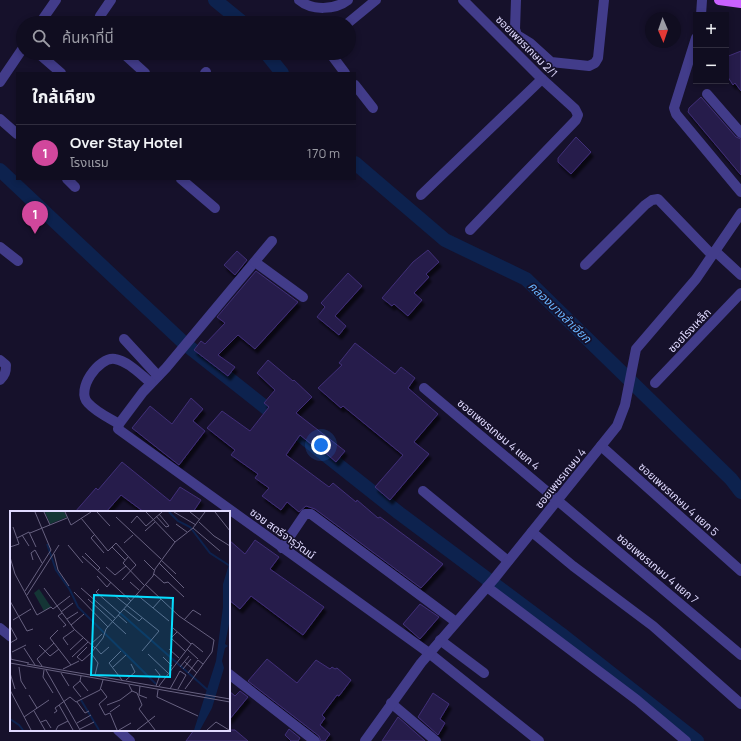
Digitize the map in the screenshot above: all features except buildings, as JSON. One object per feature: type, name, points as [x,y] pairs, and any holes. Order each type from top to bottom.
[{"type":"main road","points":[[719,0],[741,3]]},
{"type":"street","points":[[45,16],[56,0]]},
{"type":"street","points":[[100,16],[111,0]]},
{"type":"street","points":[[300,0],[305,5],[332,8],[348,0]]},
{"type":"street","points":[[356,16],[376,0]]},
{"type":"street","name":"ซอยเพชรเกษม 2/1","points":[[462,0],[542,79],[575,109],[578,115],[576,120],[470,230]]},
{"type":"street","points":[[516,0],[515,29],[517,35],[530,43],[550,62],[589,66],[595,63],[598,58],[604,0]]},
{"type":"street","points":[[701,12],[702,0]]},
{"type":"street","points":[[693,48],[674,108],[676,114],[741,192]]},
{"type":"street","points":[[0,82],[16,58]]},
{"type":"street","points":[[46,60],[60,72]]},
{"type":"street","points":[[131,60],[144,72]]},
{"type":"street","points":[[335,60],[344,72]]},
{"type":"street","points":[[421,195],[542,79]]},
{"type":"street","points":[[356,86],[373,108]]},
{"type":"street","points":[[707,94],[741,133]]},
{"type":"street","points":[[0,118],[16,133]]},
{"type":"street","points":[[68,180],[75,187]]},
{"type":"street","points":[[182,180],[215,208]]},
{"type":"street","points":[[585,265],[645,205],[652,200],[658,199],[714,253],[741,275]]},
{"type":"street","name":"ซอยเพชรเกษม 4","points":[[365,741],[391,703],[429,653],[490,584],[617,426],[623,414],[636,350],[696,279],[741,213]]},
{"type":"street","points":[[151,383],[128,365],[115,359],[105,360],[95,369],[84,386],[84,396],[87,403],[120,429],[151,383],[194,335],[272,241]]},
{"type":"street","points":[[0,247],[18,261]]},
{"type":"street","points":[[255,262],[303,297]]},
{"type":"street","name":"ซอยโรงเหล็ก","points":[[655,383],[741,293]]},
{"type":"street","points":[[124,338],[158,376]]},
{"type":"street","points":[[0,360],[6,365],[5,375],[0,380]]},
{"type":"street","name":"ซอยเพชรเกษม 4 แยก 4","points":[[424,388],[558,500]]},
{"type":"street","name":"ซอย สตรีจารุวัฒน์","points":[[120,429],[282,548],[429,653],[539,741]]},
{"type":"street","name":"ซอยเพชรเกษม 4 แยก 5","points":[[601,446],[741,571]]},
{"type":"street","points":[[423,491],[508,562]]},
{"type":"street","name":"ซอยเพชรเกษม 4 แยก 7","points":[[558,500],[741,655]]},
{"type":"street","points":[[282,548],[305,514],[311,514],[456,622]]},
{"type":"street","points":[[532,532],[653,626],[741,704]]},
{"type":"street","points":[[490,584],[637,700],[686,741]]},
{"type":"street","points":[[0,628],[10,636]]},
{"type":"street","points":[[440,640],[484,673]]},
{"type":"street","points":[[230,675],[315,741]]},
{"type":"street","points":[[391,703],[436,741]]},
{"type":"street","points":[[119,731],[130,741]]},
{"type":"waterway","name":"คลองบางลำเจียก","points":[[215,0],[234,16]]},
{"type":"waterway","name":"คลองบางลำเจียก","points":[[272,60],[281,72]]},
{"type":"waterway","name":"คลองบางลำเจียก","points":[[356,164],[445,240],[526,279],[731,479],[741,492]]},
{"type":"waterway","points":[[0,170],[184,343],[399,513],[561,634],[697,741]]},
{"type":"place","name":"Over Stay Hotel","points":[[35,234]]}]
